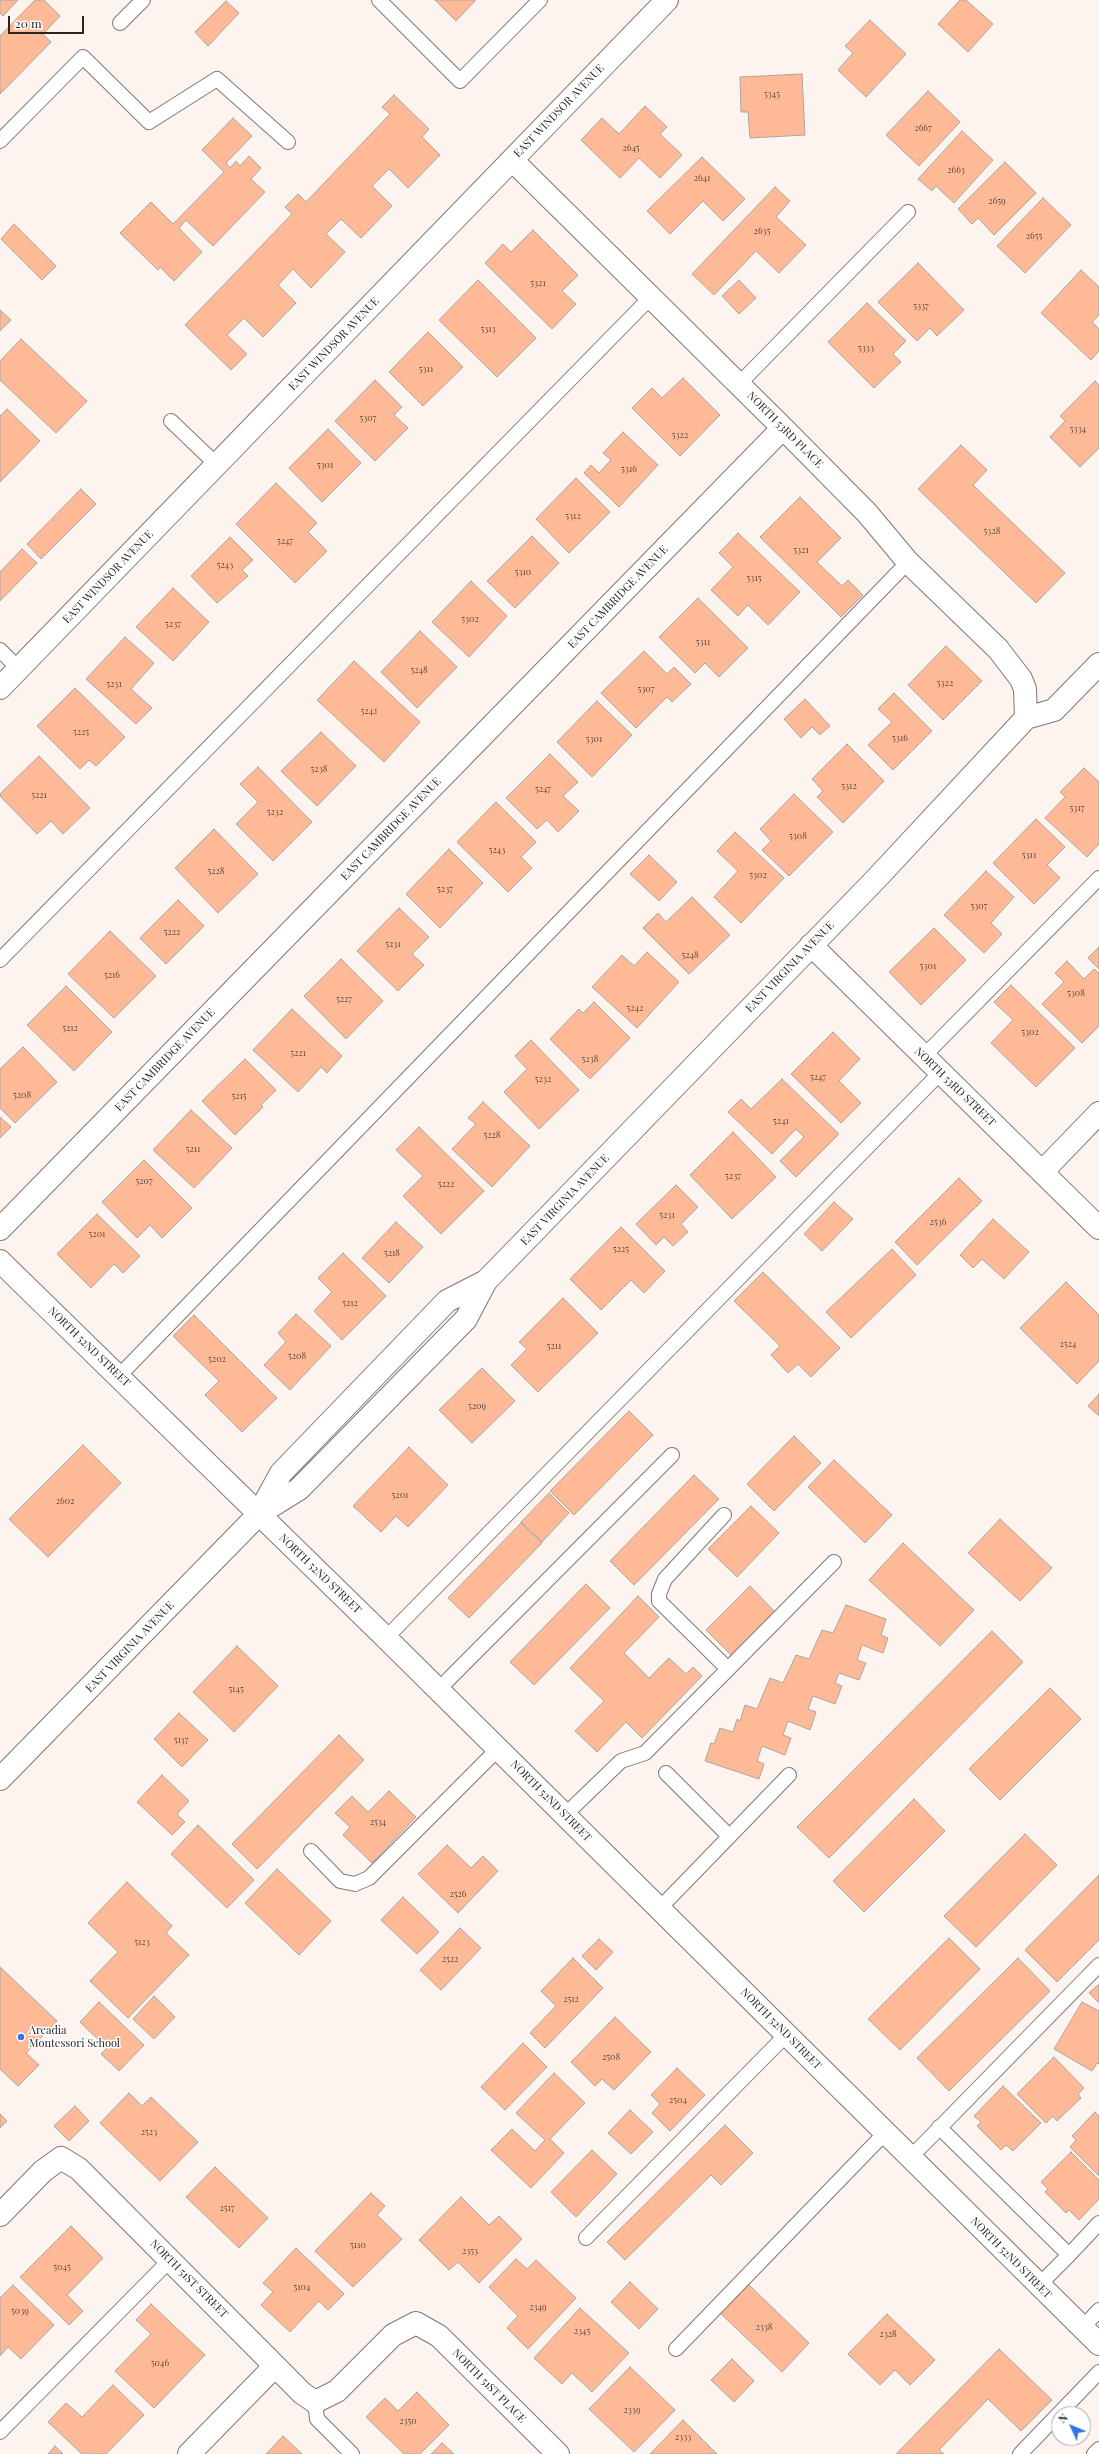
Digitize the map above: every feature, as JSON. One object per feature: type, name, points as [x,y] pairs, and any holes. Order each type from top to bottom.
[{"type":"street","name":"EAST WINDSOR AVENUE","points":[[0,688],[667,0]]},
{"type":"street","name":"NORTH 53RD PLACE","points":[[512,160],[783,428],[867,513],[908,562],[998,650],[1020,679],[1025,689],[1026,718]]},
{"type":"street","name":"EAST CAMBRIDGE AVENUE","points":[[0,1230],[783,428]]},
{"type":"street","points":[[1026,718],[1054,710],[1099,664]]},
{"type":"street","name":"EAST VIRGINIA AVENUE","points":[[0,1779],[259,1514],[281,1473],[442,1306],[447,1301],[486,1281],[811,945],[1026,718]]},
{"type":"street","name":"NORTH 53RD STREET","points":[[811,945],[1099,1228]]},
{"type":"street","points":[[1042,1172],[1099,1113]]},
{"type":"street","name":"NORTH 52ND STREET","points":[[0,1261],[386,1638],[1099,2344]]},
{"type":"street","name":"NORTH 51ST STREET","points":[[0,2215],[43,2171],[61,2158],[79,2169],[302,2393],[315,2402]]},
{"type":"street","name":"NORTH 51ST PLACE","points":[[315,2402],[337,2391],[393,2335],[416,2323],[439,2336],[558,2454]]},
{"type":"street","points":[[189,2454],[275,2366]]},
{"type":"lane","points":[[120,23],[143,0]]},
{"type":"lane","points":[[379,0],[460,81],[540,0]]},
{"type":"lane","points":[[0,141],[83,57],[148,122],[217,79],[288,142]]},
{"type":"lane","points":[[739,384],[908,212]]},
{"type":"lane","points":[[0,960],[651,297]]},
{"type":"lane","points":[[171,421],[216,465]]},
{"type":"lane","points":[[119,1376],[908,562]]},
{"type":"lane","points":[[0,650],[19,669]]},
{"type":"lane","points":[[924,1056],[1099,878]]},
{"type":"lane","points":[[386,1638],[941,1072]]},
{"type":"lane","points":[[438,1690],[672,1455]]},
{"type":"lane","points":[[724,1515],[665,1579],[659,1594],[660,1601],[728,1670]]},
{"type":"lane","points":[[565,1815],[621,1761],[645,1753],[834,1562]]},
{"type":"lane","points":[[311,1851],[340,1880],[355,1884],[369,1878],[498,1749]]},
{"type":"lane","points":[[666,1773],[729,1836]]},
{"type":"lane","points":[[659,1909],[789,1775]]},
{"type":"lane","points":[[910,2158],[1099,1965]]},
{"type":"lane","points":[[586,2238],[786,2035]]},
{"type":"lane","points":[[939,2127],[1068,2255]]},
{"type":"lane","points":[[676,2349],[885,2133]]},
{"type":"lane","points":[[1039,2286],[1099,2223]]},
{"type":"lane","points":[[0,2432],[170,2260]]},
{"type":"lane","points":[[1082,2328],[1099,2310]]},
{"type":"lane","points":[[1020,2454],[1099,2372]]},
{"type":"lane","points":[[315,2402],[317,2419],[352,2454]]},
{"type":"lane","points":[[1094,2454],[1099,2449]]},
{"type":"building","points":[[0,0],[18,0],[3,16],[0,13]]},
{"type":"building","points":[[35,0],[44,0],[60,16],[43,34],[51,42],[0,94],[0,36]]},
{"type":"building","points":[[435,0],[475,0],[475,1],[456,21]]},
{"type":"building","points":[[960,0],[966,0],[993,24],[968,52],[938,24]]},
{"type":"building","points":[[226,1],[239,13],[208,46],[195,32]]},
{"type":"building","points":[[870,20],[906,54],[866,97],[838,70],[853,53],[845,46]]},
{"type":"building","points":[[802,74],[805,135],[750,138],[748,112],[741,112],[740,77]]},
{"type":"building","points":[[928,91],[960,122],[919,166],[886,135]]},
{"type":"building","points":[[394,95],[429,129],[422,137],[440,155],[408,188],[389,169],[372,186],[392,206],[361,238],[341,219],[326,234],[345,252],[311,288],[293,269],[278,285],[296,303],[263,337],[244,318],[227,335],[247,354],[231,370],[185,325],[292,214],[285,207],[298,194],[306,202],[390,114],[382,107]]},
{"type":"building","points":[[645,106],[667,127],[660,134],[682,155],[660,178],[639,158],[620,178],[581,140],[602,118],[619,134]]},
{"type":"building","points":[[233,118],[252,136],[226,163],[230,168],[236,161],[240,166],[249,156],[261,168],[251,179],[265,192],[213,246],[186,220],[179,228],[202,252],[174,281],[160,267],[158,270],[120,233],[151,202],[173,224],[224,172],[202,150]]},
{"type":"building","points":[[962,131],[993,160],[954,203],[936,186],[932,191],[918,179]]},
{"type":"building","points":[[702,157],[745,199],[723,221],[703,201],[670,234],[647,211]]},
{"type":"building","points":[[1005,162],[1036,193],[994,235],[978,218],[972,224],[958,209]]},
{"type":"building","points":[[775,187],[790,201],[776,217],[806,245],[779,273],[756,251],[714,295],[692,274]]},
{"type":"building","points":[[1043,198],[1071,225],[1025,273],[997,246]]},
{"type":"building","points":[[14,224],[56,266],[42,280],[1,239]]},
{"type":"building","points":[[533,230],[578,275],[562,291],[576,304],[552,329],[485,263],[503,244],[511,252]]},
{"type":"building","points":[[918,263],[964,310],[937,336],[930,328],[917,341],[878,302]]},
{"type":"building","points":[[1081,270],[1099,287],[1099,315],[1092,322],[1099,329],[1099,351],[1091,360],[1041,313]]},
{"type":"building","points":[[478,280],[536,338],[497,377],[439,320]]},
{"type":"building","points":[[739,280],[756,298],[739,314],[722,296]]},
{"type":"building","points":[[867,303],[906,341],[893,354],[901,362],[874,388],[828,342]]},
{"type":"building","points":[[0,310],[11,320],[0,331]]},
{"type":"building","points":[[428,332],[463,367],[423,406],[389,372]]},
{"type":"building","points":[[21,339],[87,401],[56,433],[0,380],[0,361]]},
{"type":"building","points":[[683,378],[720,415],[680,456],[632,408],[652,388],[662,398]]},
{"type":"building","points":[[375,380],[402,407],[394,415],[408,428],[375,461],[335,421]]},
{"type":"building","points":[[1095,381],[1099,385],[1099,448],[1080,467],[1050,437],[1065,421],[1060,416]]},
{"type":"building","points":[[7,409],[40,441],[0,482],[0,416]]},
{"type":"building","points":[[328,429],[361,463],[322,502],[289,468]]},
{"type":"building","points":[[623,432],[658,465],[619,507],[584,473],[591,465],[599,473],[611,460],[603,453]]},
{"type":"building","points":[[961,445],[987,470],[973,485],[1065,573],[1036,603],[918,489]]},
{"type":"building","points":[[576,478],[610,512],[569,553],[536,519]]},
{"type":"building","points":[[276,483],[317,523],[308,532],[327,551],[295,583],[236,524]]},
{"type":"building","points":[[81,489],[96,504],[41,559],[27,544]]},
{"type":"building","points":[[800,497],[841,538],[817,562],[842,586],[848,580],[863,595],[841,617],[760,537]]},
{"type":"building","points":[[738,533],[800,592],[768,625],[748,605],[738,616],[711,590],[733,567],[719,553]]},
{"type":"building","points":[[532,536],[559,563],[515,608],[487,581]]},
{"type":"building","points":[[230,537],[253,560],[242,570],[248,576],[217,603],[191,576]]},
{"type":"building","points":[[22,549],[37,563],[0,601],[0,572]]},
{"type":"building","points":[[471,581],[507,616],[469,657],[432,622]]},
{"type":"building","points":[[173,588],[209,622],[173,661],[136,627]]},
{"type":"building","points":[[698,598],[748,648],[719,677],[705,663],[695,673],[659,637]]},
{"type":"building","points":[[420,631],[457,667],[417,708],[381,672]]},
{"type":"building","points":[[125,637],[154,663],[131,689],[152,708],[136,724],[86,679]]},
{"type":"building","points":[[946,646],[982,681],[943,720],[908,685]]},
{"type":"building","points":[[644,651],[667,674],[674,667],[691,684],[672,702],[667,697],[636,728],[601,693]]},
{"type":"building","points":[[354,661],[420,722],[384,762],[317,700]]},
{"type":"building","points":[[75,688],[125,737],[96,766],[89,760],[80,769],[37,726]]},
{"type":"building","points":[[894,693],[932,731],[893,770],[868,745],[892,722],[878,709]]},
{"type":"building","points":[[805,699],[830,726],[820,735],[812,727],[801,738],[784,719]]},
{"type":"building","points":[[597,701],[632,735],[592,777],[557,742]]},
{"type":"building","points":[[321,732],[356,766],[317,806],[281,771]]},
{"type":"building","points":[[847,744],[884,781],[843,823],[817,797],[823,791],[812,779]]},
{"type":"building","points":[[550,754],[578,782],[563,796],[579,811],[558,832],[547,820],[537,829],[506,798]]},
{"type":"building","points":[[39,756],[90,808],[63,834],[51,821],[37,834],[0,796],[0,794]]},
{"type":"building","points":[[258,767],[312,822],[273,861],[236,824],[258,802],[240,784]]},
{"type":"building","points":[[1084,768],[1099,782],[1099,844],[1087,857],[1045,818],[1065,797],[1060,792]]},
{"type":"building","points":[[794,794],[833,832],[789,876],[762,850],[771,841],[760,829]]},
{"type":"building","points":[[496,802],[536,842],[521,857],[532,868],[508,892],[457,842]]},
{"type":"building","points":[[1036,819],[1065,847],[1047,865],[1060,878],[1034,904],[993,863]]},
{"type":"building","points":[[214,829],[258,874],[218,913],[175,868]]},
{"type":"building","points":[[735,832],[784,878],[741,923],[714,897],[738,871],[717,851]]},
{"type":"building","points":[[449,849],[483,883],[440,928],[406,894]]},
{"type":"building","points":[[649,855],[677,882],[659,901],[630,874]]},
{"type":"building","points":[[986,871],[1014,897],[991,923],[1002,934],[984,953],[944,915]]},
{"type":"building","points":[[692,897],[730,935],[689,974],[643,928],[658,913],[666,922]]},
{"type":"building","points":[[178,900],[204,926],[166,964],[140,938]]},
{"type":"building","points":[[399,908],[429,937],[412,954],[424,965],[398,991],[357,951]]},
{"type":"building","points":[[934,928],[966,960],[921,1005],[889,972]]},
{"type":"building","points":[[110,931],[156,976],[114,1018],[68,974]]},
{"type":"building","points":[[1099,947],[1099,969],[1088,958]]},
{"type":"building","points":[[647,952],[679,982],[637,1028],[592,987],[622,955],[634,966]]},
{"type":"building","points":[[341,959],[383,1001],[346,1039],[304,996]]},
{"type":"building","points":[[1067,961],[1084,979],[1094,969],[1099,973],[1099,1026],[1082,1043],[1042,1004],[1064,982],[1055,973]]},
{"type":"building","points":[[1011,985],[1075,1048],[1036,1087],[991,1043],[1013,1020],[994,1002]]},
{"type":"building","points":[[66,986],[112,1032],[74,1071],[27,1025]]},
{"type":"building","points":[[594,1002],[630,1038],[590,1079],[550,1039],[579,1009],[583,1013]]},
{"type":"building","points":[[292,1009],[342,1056],[327,1073],[321,1067],[298,1092],[253,1050]]},
{"type":"building","points":[[833,1032],[860,1059],[839,1081],[861,1103],[841,1123],[791,1074]]},
{"type":"building","points":[[531,1040],[579,1090],[539,1129],[504,1092],[527,1069],[515,1056]]},
{"type":"building","points":[[23,1047],[57,1082],[15,1123],[0,1108],[0,1069]]},
{"type":"building","points":[[245,1059],[276,1090],[261,1105],[263,1107],[235,1135],[202,1101]]},
{"type":"building","points":[[782,1079],[839,1134],[796,1177],[780,1161],[804,1137],[796,1129],[772,1154],[728,1112],[741,1099],[751,1109]]},
{"type":"building","points":[[483,1102],[530,1146],[492,1187],[452,1149],[476,1124],[468,1118]]},
{"type":"building","points":[[191,1110],[232,1148],[194,1188],[153,1150]]},
{"type":"building","points":[[0,1117],[11,1127],[0,1138]]},
{"type":"building","points":[[419,1127],[484,1191],[441,1234],[403,1196],[423,1176],[396,1150]]},
{"type":"building","points":[[733,1132],[776,1177],[732,1219],[690,1175]]},
{"type":"building","points":[[144,1160],[192,1208],[162,1238],[150,1225],[137,1238],[102,1202]]},
{"type":"building","points":[[959,1178],[982,1201],[917,1265],[895,1242]]},
{"type":"building","points":[[676,1185],[698,1207],[681,1224],[688,1232],[673,1246],[664,1237],[656,1245],[636,1224]]},
{"type":"building","points":[[834,1202],[853,1219],[822,1251],[804,1234]]},
{"type":"building","points":[[97,1214],[140,1256],[123,1273],[114,1264],[91,1288],[57,1254]]},
{"type":"building","points":[[993,1219],[1029,1252],[1004,1279],[982,1259],[973,1268],[960,1255]]},
{"type":"building","points":[[396,1222],[423,1247],[389,1283],[362,1258]]},
{"type":"building","points":[[621,1227],[665,1271],[644,1293],[631,1280],[601,1310],[570,1279]]},
{"type":"building","points":[[892,1249],[916,1275],[851,1338],[826,1312]]},
{"type":"building","points":[[343,1253],[386,1296],[342,1340],[314,1311],[332,1292],[318,1278]]},
{"type":"building","points":[[763,1272],[840,1348],[811,1377],[798,1364],[788,1373],[771,1355],[780,1346],[734,1301]]},
{"type":"building","points":[[1066,1282],[1099,1315],[1099,1361],[1077,1384],[1020,1328]]},
{"type":"building","points":[[563,1298],[598,1333],[538,1392],[511,1365],[527,1349],[519,1342]]},
{"type":"building","points":[[296,1314],[331,1346],[290,1390],[264,1365],[286,1342],[278,1333]]},
{"type":"building","points":[[194,1315],[277,1398],[242,1432],[205,1395],[219,1381],[173,1336]]},
{"type":"building","points":[[482,1368],[515,1401],[472,1443],[439,1410]]},
{"type":"building","points":[[1099,1394],[1099,1416],[1088,1406]]},
{"type":"building","points":[[629,1411],[653,1435],[574,1515],[550,1491]]},
{"type":"building","points":[[794,1436],[821,1463],[774,1511],[747,1484]]},
{"type":"building","points":[[83,1445],[121,1483],[48,1557],[9,1519]]},
{"type":"building","points":[[409,1447],[448,1485],[408,1527],[396,1516],[381,1532],[353,1506]]},
{"type":"building","points":[[834,1460],[892,1515],[865,1543],[808,1487]]},
{"type":"building","points":[[694,1475],[719,1499],[634,1585],[610,1561]]},
{"type":"building","points":[[549,1493],[569,1513],[542,1542],[521,1522]]},
{"type":"building","points":[[751,1506],[779,1533],[737,1577],[708,1549]]},
{"type":"building","points":[[1000,1519],[1052,1568],[1020,1601],[968,1553]]},
{"type":"building","points":[[521,1523],[542,1543],[469,1618],[448,1598]]},
{"type":"building","points":[[903,1543],[974,1610],[940,1646],[869,1580]]},
{"type":"building","points":[[586,1584],[610,1608],[534,1685],[510,1662]]},
{"type":"building","points":[[750,1586],[777,1614],[734,1658],[706,1630]]},
{"type":"building","points":[[638,1596],[659,1617],[624,1653],[649,1678],[669,1658],[686,1674],[693,1667],[702,1676],[642,1738],[626,1722],[597,1752],[575,1731],[604,1701],[570,1668]]},
{"type":"building","points":[[846,1605],[886,1619],[881,1635],[888,1638],[883,1653],[862,1645],[857,1660],[866,1663],[859,1680],[839,1673],[835,1683],[842,1686],[835,1704],[813,1696],[808,1709],[816,1712],[810,1730],[788,1721],[783,1735],[791,1738],[785,1755],[762,1746],[757,1761],[764,1764],[759,1779],[705,1761],[711,1743],[714,1744],[720,1728],[733,1732],[737,1719],[740,1721],[745,1705],[757,1709],[770,1678],[783,1683],[796,1655],[809,1659],[822,1630],[833,1633]]},
{"type":"building","points":[[992,1631],[1023,1662],[829,1858],[797,1827]]},
{"type":"building","points":[[237,1646],[278,1686],[234,1732],[193,1692]]},
{"type":"building","points":[[1050,1688],[1081,1719],[1000,1800],[969,1769]]},
{"type":"building","points":[[179,1713],[208,1740],[182,1767],[154,1739]]},
{"type":"building","points":[[339,1735],[364,1760],[257,1869],[232,1844]]},
{"type":"building","points":[[162,1775],[189,1801],[177,1814],[185,1822],[172,1835],[137,1802]]},
{"type":"building","points":[[389,1791],[416,1817],[372,1863],[343,1835],[350,1827],[335,1813],[352,1796],[368,1812]]},
{"type":"building","points":[[914,1799],[945,1831],[864,1912],[833,1881]]},
{"type":"building","points":[[198,1825],[254,1880],[227,1908],[171,1854]]},
{"type":"building","points":[[1025,1834],[1057,1865],[976,1947],[944,1916]]},
{"type":"building","points":[[447,1845],[471,1868],[483,1856],[498,1871],[458,1913],[418,1874]]},
{"type":"building","points":[[277,1869],[331,1921],[299,1955],[245,1903]]},
{"type":"building","points":[[1099,1875],[1099,1940],[1057,1982],[1025,1950]]},
{"type":"building","points":[[127,1882],[172,1926],[166,1933],[189,1955],[128,2018],[90,1981],[118,1952],[88,1923]]},
{"type":"building","points":[[403,1897],[439,1932],[417,1954],[381,1920]]},
{"type":"building","points":[[460,1928],[481,1948],[441,1990],[420,1970]]},
{"type":"building","points":[[949,1938],[980,1969],[900,2050],[868,2019]]},
{"type":"building","points":[[599,1939],[613,1952],[596,1970],[582,1956]]},
{"type":"building","points":[[573,1958],[603,1988],[545,2048],[530,2033],[556,2006],[541,1991]]},
{"type":"building","points":[[1018,1958],[1050,1991],[949,2091],[917,2058]]},
{"type":"building","name":"Arcadia Montessori School","points":[[0,1967],[57,2021],[26,2053],[39,2065],[18,2086],[0,2069]]},
{"type":"building","points":[[1099,1984],[1099,2003],[1089,1993]]},
{"type":"building","points":[[154,1996],[175,2017],[154,2039],[133,2019]]},
{"type":"building","points":[[99,2002],[144,2045],[119,2071],[101,2054],[107,2048],[80,2022]]},
{"type":"building","points":[[1082,2002],[1099,2011],[1099,2064],[1097,2063],[1092,2071],[1054,2049]]},
{"type":"building","points":[[615,2017],[651,2052],[614,2090],[602,2079],[595,2086],[571,2062]]},
{"type":"building","points":[[523,2043],[547,2067],[505,2110],[481,2087]]},
{"type":"building","points":[[1054,2057],[1084,2088],[1078,2094],[1081,2098],[1057,2121],[1053,2116],[1046,2123],[1017,2094]]},
{"type":"building","points":[[677,2068],[705,2095],[670,2131],[652,2113],[660,2104],[651,2095]]},
{"type":"building","points":[[554,2073],[585,2103],[550,2139],[564,2153],[531,2188],[491,2150],[512,2129],[535,2151],[545,2140],[516,2113]]},
{"type":"building","points":[[1003,2086],[1041,2123],[1013,2151],[1006,2145],[1001,2150],[977,2126],[981,2122],[974,2116]]},
{"type":"building","points":[[129,2093],[142,2106],[151,2097],[198,2142],[160,2181],[100,2123]]},
{"type":"building","points":[[75,2106],[89,2121],[69,2141],[54,2126]]},
{"type":"building","points":[[630,2110],[653,2132],[631,2154],[608,2133]]},
{"type":"building","points":[[1095,2112],[1099,2116],[1099,2176],[1070,2147],[1076,2140],[1072,2136]]},
{"type":"building","points":[[0,2114],[7,2121],[0,2128]]},
{"type":"building","points":[[725,2125],[753,2153],[721,2185],[711,2175],[625,2260],[607,2242]]},
{"type":"building","points":[[592,2150],[617,2174],[576,2217],[551,2192]]},
{"type":"building","points":[[1071,2152],[1099,2180],[1099,2199],[1079,2220],[1069,2210],[1066,2213],[1045,2192],[1048,2189],[1041,2182]]},
{"type":"building","points":[[215,2167],[268,2218],[239,2248],[186,2197]]},
{"type":"building","points":[[371,2193],[385,2206],[377,2215],[402,2239],[353,2287],[315,2251]]},
{"type":"building","points":[[461,2197],[489,2225],[499,2216],[522,2239],[479,2283],[458,2262],[449,2270],[419,2240]]},
{"type":"building","points":[[71,2226],[103,2258],[67,2295],[83,2311],[69,2325],[20,2277]]},
{"type":"building","points":[[296,2248],[344,2294],[328,2310],[319,2301],[290,2332],[261,2305],[273,2292],[263,2283]]},
{"type":"building","points":[[516,2259],[527,2269],[536,2260],[576,2298],[528,2349],[507,2328],[518,2316],[489,2287]]},
{"type":"building","points":[[630,2282],[658,2309],[639,2329],[611,2302]]},
{"type":"building","points":[[746,2282],[809,2343],[782,2372],[718,2311]]},
{"type":"building","points":[[13,2285],[54,2325],[21,2359],[8,2347],[0,2356],[0,2298]]},
{"type":"building","points":[[151,2304],[205,2355],[154,2408],[115,2371],[151,2334],[136,2320]]},
{"type":"building","points":[[580,2308],[629,2353],[592,2392],[572,2373],[562,2384],[534,2358]]},
{"type":"building","points":[[887,2314],[935,2360],[910,2385],[895,2370],[880,2385],[848,2354]]},
{"type":"building","points":[[999,2349],[1052,2400],[1021,2431],[988,2399],[939,2450],[944,2454],[896,2454]]},
{"type":"building","points":[[732,2359],[754,2381],[734,2402],[711,2380]]},
{"type":"building","points":[[630,2367],[675,2410],[634,2452],[589,2409]]},
{"type":"building","points":[[113,2385],[144,2415],[106,2454],[82,2454],[48,2422],[66,2403],[82,2417]]},
{"type":"building","points":[[417,2392],[449,2425],[420,2454],[404,2454],[366,2417],[385,2398],[398,2411]]},
{"type":"building","points":[[683,2420],[717,2454],[650,2454]]},
{"type":"building","points":[[283,2436],[302,2454],[266,2454]]},
{"type":"building","points":[[442,2443],[454,2454],[431,2454]]},
{"type":"building","points":[[55,2446],[63,2454],[48,2454]]},
{"type":"place","name":"Arcadia Montessori School","points":[[21,2037]]}]
